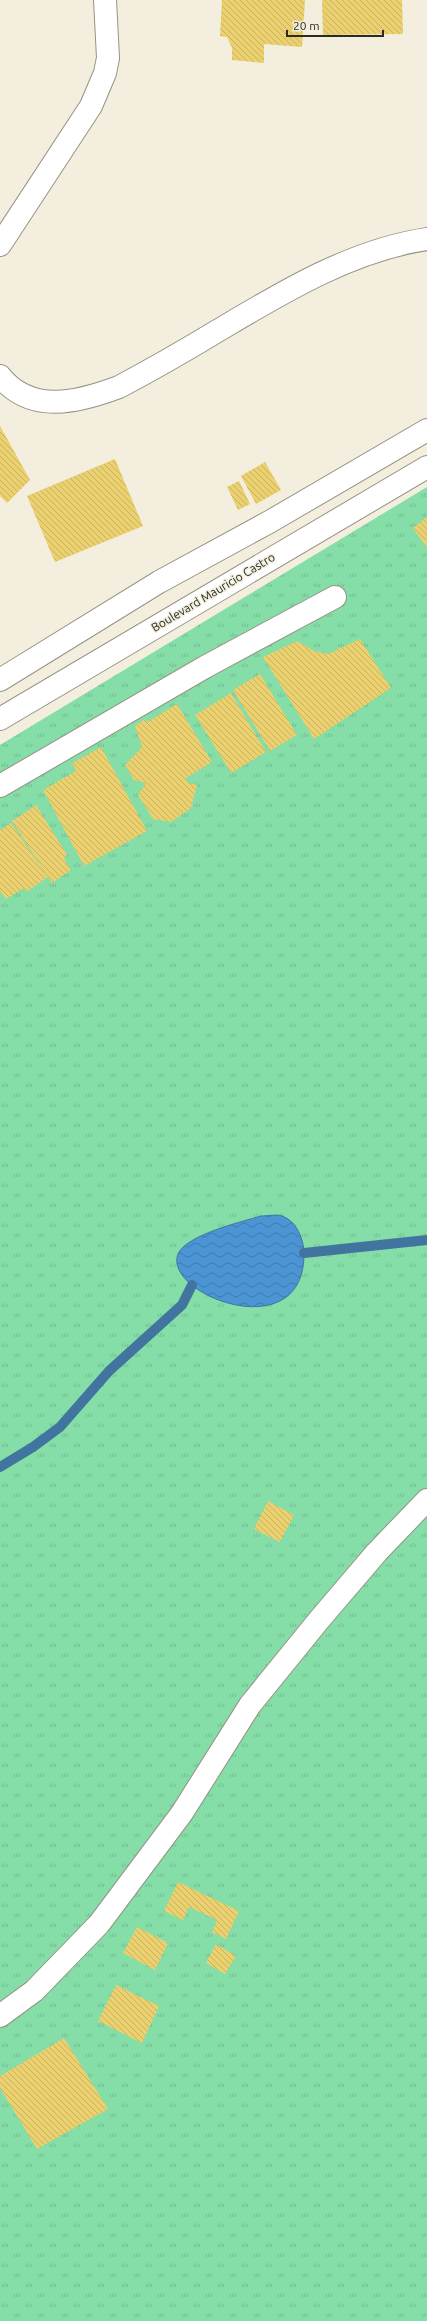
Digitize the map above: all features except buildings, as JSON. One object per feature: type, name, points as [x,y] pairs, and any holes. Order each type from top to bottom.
[{"type":"street","points":[[0,245],[90,106],[105,73],[108,58],[105,0]]},
{"type":"street","points":[[0,376],[21,394],[42,401],[66,403],[96,396],[119,387],[270,300],[328,270],[372,252],[427,239]]},
{"type":"street","points":[[0,680],[159,582],[271,521],[427,430]]},
{"type":"street","name":"Boulevard Mauricio Castro","points":[[0,719],[288,547],[427,467]]},
{"type":"street","points":[[271,521],[288,547]]},
{"type":"street","points":[[0,786],[205,667],[335,597]]},
{"type":"street","points":[[0,2016],[34,1991],[99,1924],[182,1813],[250,1706],[318,1620],[377,1552],[427,1500]]},
{"type":"green space","points":[[427,487],[427,2321],[0,2321],[0,745]]},
{"type":"water","points":[[277,1215],[287,1218],[296,1227],[303,1243],[304,1254],[298,1283],[281,1300],[259,1307],[233,1304],[209,1296],[189,1283],[178,1268],[179,1252],[185,1246],[205,1234],[229,1225],[261,1216]]},
{"type":"waterway","points":[[304,1253],[427,1240]]},
{"type":"waterway","points":[[0,1467],[33,1447],[60,1427],[109,1371],[182,1305],[192,1285]]}]
